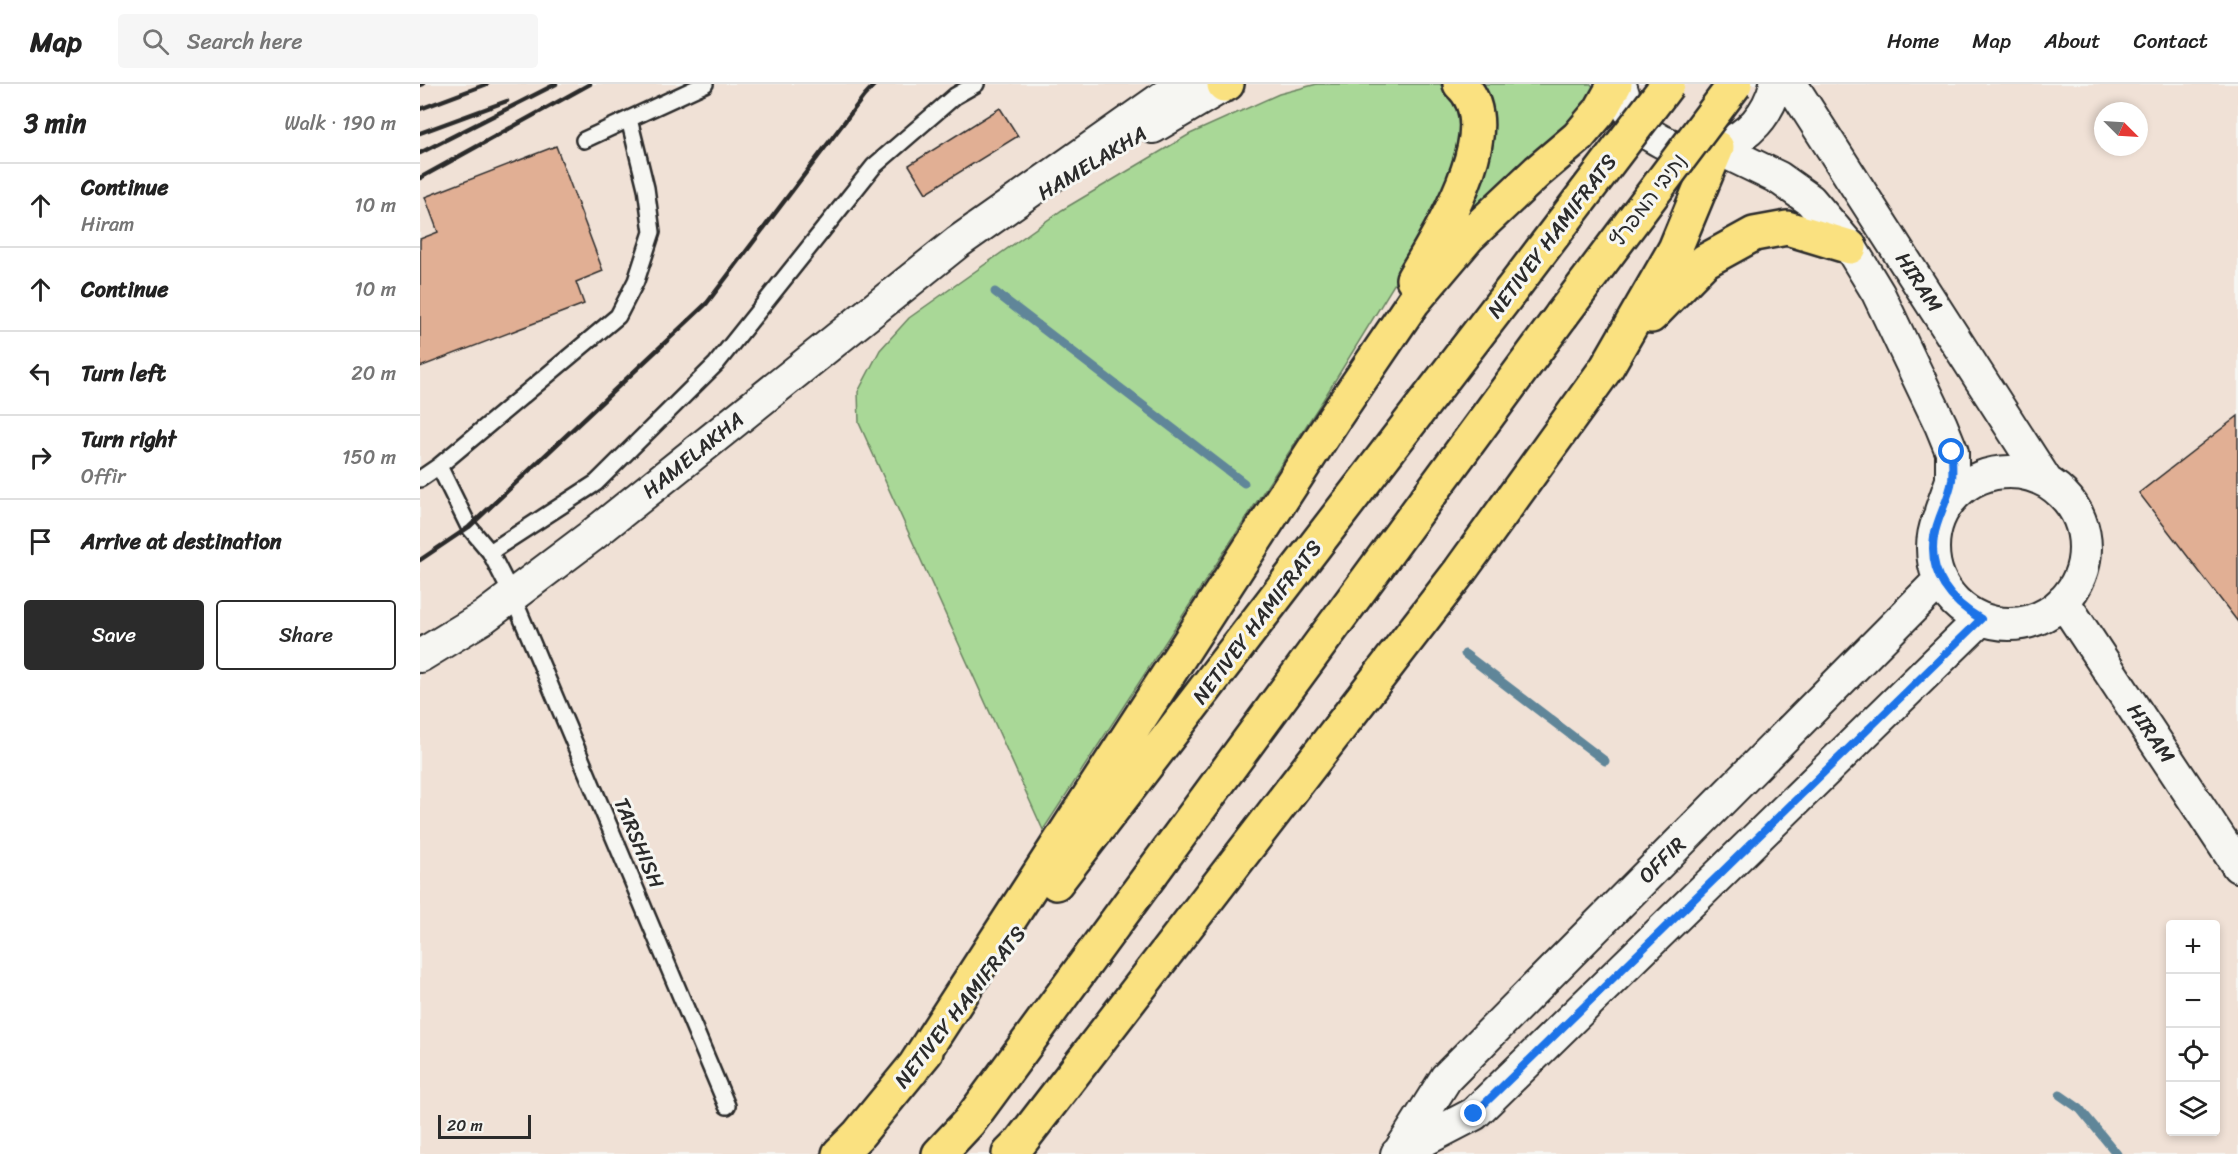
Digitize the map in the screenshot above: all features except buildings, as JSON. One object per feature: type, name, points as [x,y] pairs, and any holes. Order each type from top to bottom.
[{"type":"highway","points":[[1333,420],[1451,211],[1468,173],[1476,139],[1476,110],[1460,84]]},
{"type":"highway","points":[[912,1070],[1333,420],[1413,302],[1468,237],[1578,137],[1600,111],[1617,84]]},
{"type":"highway","name":"NETIVEY HAMIFRATS","points":[[839,1154],[858,1135],[912,1070],[1668,84]]},
{"type":"highway","name":"נתיבי המפרץ","points":[[939,1154],[969,1122],[1561,316],[1735,84]]},
{"type":"highway","points":[[1607,367],[1675,249],[1717,148]]},
{"type":"highway","points":[[1010,1154],[1034,1126],[1460,571],[1607,367],[1666,299],[1705,261],[1754,234],[1787,228],[1850,248]]},
{"type":"street","name":"HAMELAKHA","points":[[420,656],[484,617],[600,530],[958,242],[1182,84]]},
{"type":"street","name":"HAMELAKHA","points":[[958,242],[1226,84]]},
{"type":"street","points":[[1617,84],[1626,105],[1641,128],[1664,143],[1690,150],[1717,148],[1738,139],[1756,125],[1769,107],[1776,84]]},
{"type":"street","name":"HIRAM","points":[[1791,84],[2046,481]]},
{"type":"street","name":"HIRAM","points":[[1717,148],[1779,178],[1810,200],[1850,248],[1878,293],[1952,452],[1952,480],[1940,516]]},
{"type":"street","points":[[1997,472],[2022,472],[2046,481],[2065,495],[2078,514],[2084,537],[2084,560],[2077,583],[2063,601],[2045,615],[2024,623],[2002,624],[1981,619],[1964,610],[1950,596],[1940,580],[1934,559],[1934,537],[1940,516],[1954,495],[1974,480],[1997,472]]},
{"type":"street","name":"OFFIR","points":[[1398,1153],[1446,1078],[1940,580]]},
{"type":"street","name":"HIRAM","points":[[2063,601],[2238,866]]},
{"type":"street","name":"OFFIR","points":[[1398,1153],[1474,1114],[1981,619]]},
{"type":"lane","points":[[584,140],[705,84]]},
{"type":"lane","points":[[490,552],[596,483],[716,364],[874,166],[955,96],[976,84]]},
{"type":"lane","points":[[420,479],[439,466],[618,316],[636,281],[652,232],[646,188],[629,119]]},
{"type":"lane","name":"TARSHISH","points":[[439,466],[469,527],[490,552],[512,596],[727,1106]]},
{"type":"shaded area","points":[[420,84],[2238,84],[2238,1154],[420,1154]]},
{"type":"green space","points":[[1317,84],[1440,84],[1460,111],[1460,149],[1444,203],[1323,400],[1043,830],[859,423],[858,392],[880,350],[909,318],[1062,210],[1190,134],[1279,94]]},
{"type":"green space","points":[[1472,84],[1591,84],[1596,91],[1444,249]]},
{"type":"waterway","points":[[995,292],[1244,483]]},
{"type":"waterway","points":[[1465,654],[1605,761]]},
{"type":"waterway","points":[[2060,1095],[2080,1109],[2117,1154]]},
{"type":"railway","points":[[420,109],[487,84]]},
{"type":"railway","points":[[420,153],[556,84]]},
{"type":"railway","points":[[420,178],[590,84]]},
{"type":"railway","points":[[420,560],[469,527],[707,303],[875,84]]},
{"type":"railway","points":[[420,133],[507,101]]},
{"type":"route","points":[[1474,1114],[1981,619],[1964,610],[1950,596],[1940,580],[1934,559],[1934,537],[1952,480],[1952,452]]}]
